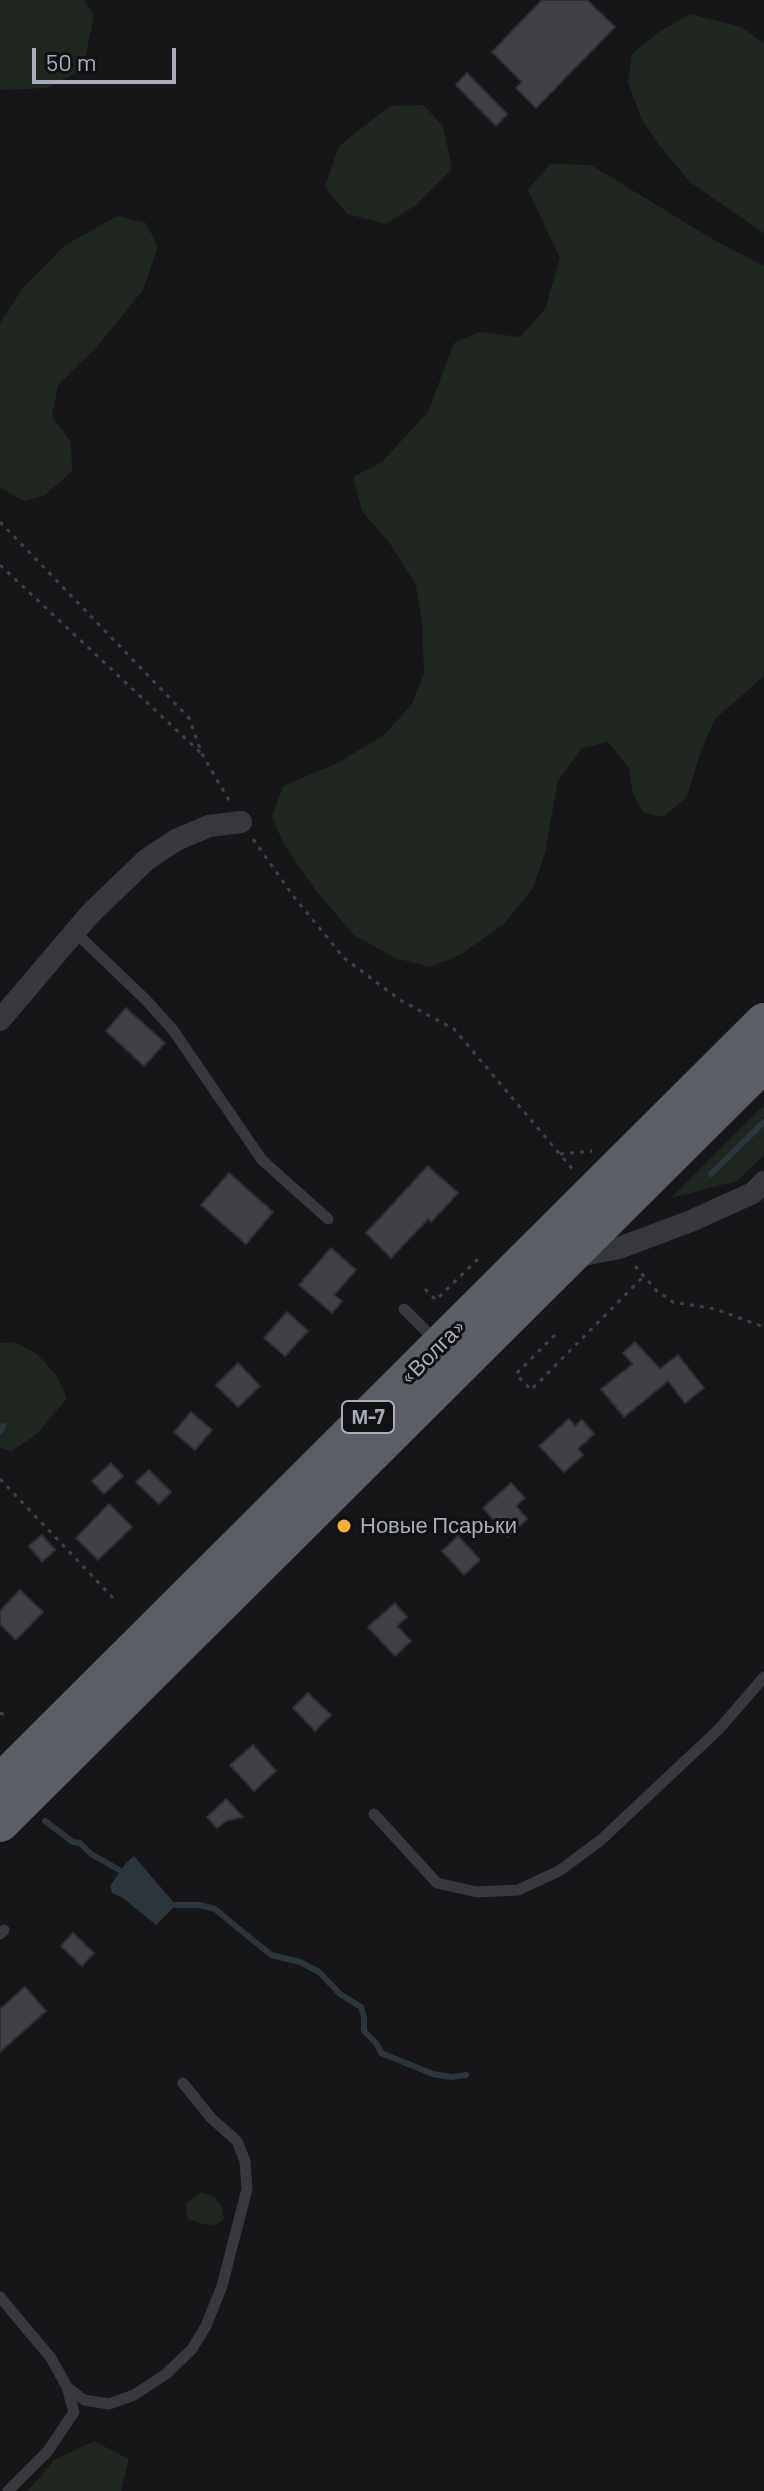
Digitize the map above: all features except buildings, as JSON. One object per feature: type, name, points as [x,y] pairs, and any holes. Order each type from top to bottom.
[{"type":"highway","name":"«Волга»","points":[[0,1783],[764,1022]]},
{"type":"highway","name":"«Волга»","points":[[0,1823],[764,1063]]},
{"type":"street","points":[[0,1020],[90,914],[146,860],[176,840],[209,826],[241,822]]},
{"type":"street","points":[[565,1259],[619,1248],[703,1216],[753,1193],[764,1182]]},
{"type":"lane","points":[[75,932],[173,1030],[262,1160],[328,1219]]},
{"type":"lane","points":[[404,1309],[440,1345]]},
{"type":"lane","points":[[374,1814],[437,1883],[477,1892],[518,1890],[559,1871],[601,1840],[719,1729],[764,1677]]},
{"type":"lane","points":[[67,2387],[84,2400],[109,2404],[134,2395],[166,2374],[192,2349],[206,2326],[222,2286],[247,2189],[245,2161],[237,2141],[211,2118],[183,2083]]},
{"type":"lane","points":[[0,2297],[51,2358],[67,2387],[74,2412],[48,2451],[8,2491]]},
{"type":"path","points":[[0,522],[189,718],[202,754],[241,822],[294,897],[344,958],[400,1000],[454,1029],[593,1193]]},
{"type":"path","points":[[0,565],[202,754]]},
{"type":"path","points":[[619,1248],[657,1291],[673,1302],[715,1309],[764,1327]]},
{"type":"path","points":[[425,1289],[436,1300],[478,1259]]},
{"type":"path","points":[[555,1335],[516,1374],[531,1390],[644,1276]]},
{"type":"path","points":[[0,1479],[115,1600]]},
{"type":"path","points":[[0,1713],[7,1716]]},
{"type":"shaded area","points":[[0,0],[84,0],[94,15],[83,69],[48,88],[0,90]]},
{"type":"shaded area","points":[[690,14],[741,27],[764,43],[764,233],[691,183],[642,120],[628,82],[632,54],[660,31]]},
{"type":"shaded area","points":[[423,105],[443,126],[452,169],[416,205],[386,224],[347,214],[325,187],[339,146],[390,106]]},
{"type":"shaded area","points":[[550,164],[591,165],[714,240],[764,266],[764,676],[714,720],[687,797],[663,817],[643,812],[633,794],[629,768],[608,742],[582,748],[558,781],[545,853],[533,888],[503,925],[460,955],[430,967],[395,958],[354,935],[317,892],[284,845],[272,817],[283,786],[336,764],[384,735],[412,704],[424,673],[422,622],[416,585],[389,542],[362,511],[353,477],[382,462],[428,412],[454,343],[480,332],[520,337],[545,309],[560,258],[528,190]]},
{"type":"shaded area","points":[[117,216],[146,223],[158,247],[143,290],[95,349],[58,385],[52,416],[71,442],[72,471],[44,496],[23,501],[0,487],[0,323],[23,288],[64,246]]},
{"type":"shaded area","points":[[764,1105],[764,1155],[737,1181],[671,1198]]},
{"type":"shaded area","points":[[15,1342],[38,1355],[56,1375],[67,1398],[38,1433],[12,1451],[0,1448],[0,1343]]},
{"type":"shaded area","points":[[134,1856],[176,1905],[156,1925],[123,1898],[112,1893],[110,1886]]},
{"type":"shaded area","points":[[202,2192],[214,2197],[222,2207],[224,2219],[216,2225],[188,2219],[185,2203]]},
{"type":"shaded area","points":[[94,2441],[129,2459],[121,2491],[28,2491],[54,2460]]},
{"type":"waterway","points":[[711,1174],[764,1122]]},
{"type":"waterway","points":[[0,1432],[3,1426]]},
{"type":"waterway","points":[[45,1821],[121,1871]]},
{"type":"waterway","points":[[176,1905],[215,1909],[271,1955],[300,1962],[319,1972],[340,1994],[361,2007],[364,2031],[381,2053],[433,2074],[451,2077],[466,2075]]},
{"type":"place","name":"Новые Псарьки","points":[[344,1526]]}]
